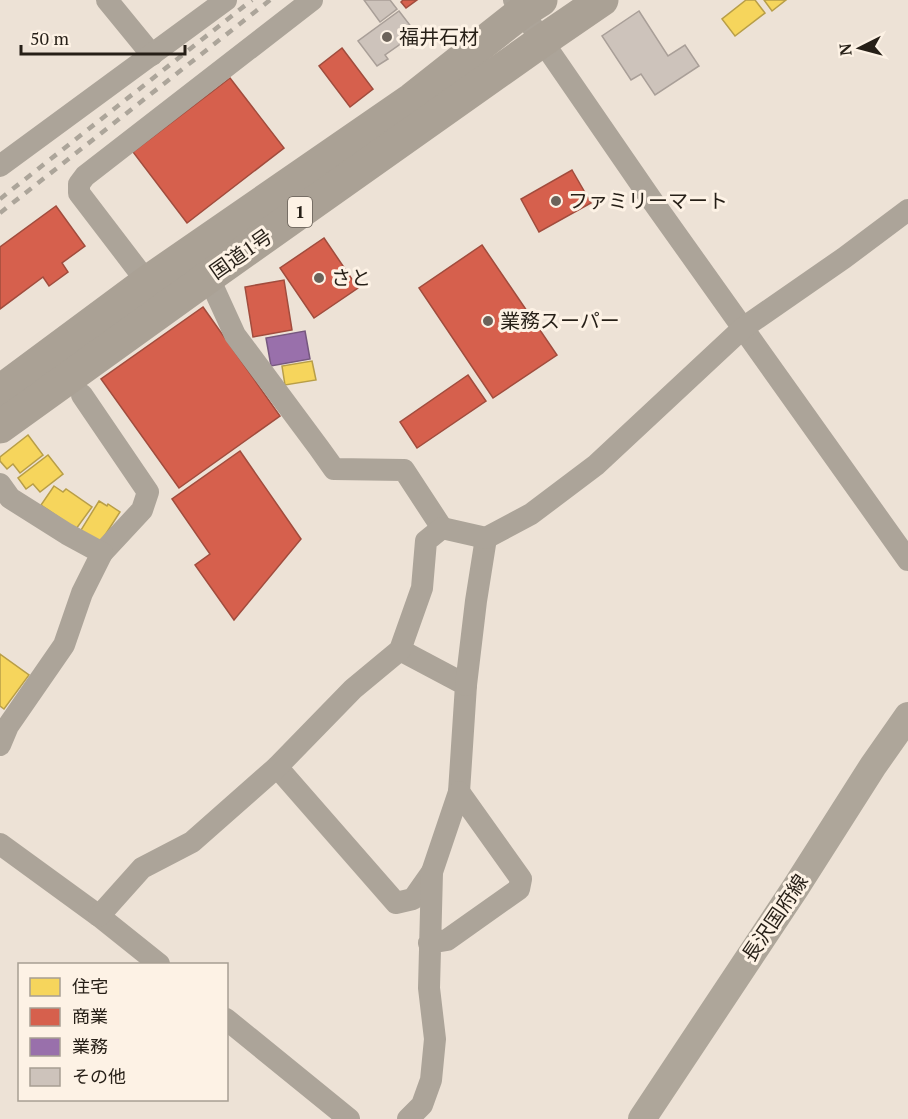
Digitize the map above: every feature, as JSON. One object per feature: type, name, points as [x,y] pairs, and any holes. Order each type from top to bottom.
[{"type":"highway","name":"国道1号","points":[[0,428],[207,278],[602,0]]},
{"type":"highway","name":"国道1号","points":[[0,391],[147,282],[412,99],[526,4]]},
{"type":"main road","name":"長沢国府線","points":[[642,1119],[908,716]]},
{"type":"street","points":[[107,0],[152,56]]},
{"type":"street","points":[[0,166],[226,0]]},
{"type":"street","points":[[147,282],[79,193],[80,183],[85,176],[312,0]]},
{"type":"street","points":[[526,4],[542,41],[908,560]]},
{"type":"street","points":[[207,278],[235,336],[334,469],[404,470],[442,528],[486,538],[531,514],[596,465],[743,328],[844,258],[908,210]]},
{"type":"street","points":[[0,745],[8,726],[64,645],[82,593],[102,553],[142,510],[148,492],[82,395]]},
{"type":"street","points":[[0,484],[10,498],[102,553]]},
{"type":"street","points":[[99,916],[142,868],[192,842],[277,767],[353,689],[400,650],[422,588],[426,540],[442,528]]},
{"type":"street","points":[[408,1119],[422,1105],[431,1080],[435,1039],[429,988],[432,872],[459,792],[466,685],[486,538]]},
{"type":"street","points":[[400,650],[466,685]]},
{"type":"street","points":[[277,767],[396,903],[413,899],[432,872]]},
{"type":"street","points":[[429,943],[447,940],[519,889],[521,879],[459,792]]},
{"type":"street","points":[[0,844],[99,916],[158,963]]},
{"type":"street","points":[[228,1021],[349,1119]]},
{"type":"building: 住宅","points":[[746,0],[755,0],[765,13],[735,36],[722,19]]},
{"type":"building: 住宅","points":[[764,0],[786,0],[772,11]]},
{"type":"building: 住宅","points":[[312,361],[316,380],[285,385],[282,366]]},
{"type":"building: 住宅","points":[[28,435],[43,455],[20,473],[13,464],[7,469],[0,461],[0,457]]},
{"type":"building: 住宅","points":[[48,455],[63,474],[40,492],[33,484],[26,489],[18,478]]},
{"type":"building: 住宅","points":[[54,486],[63,492],[66,489],[92,507],[76,529],[41,505]]},
{"type":"building: 住宅","points":[[99,501],[120,512],[98,546],[81,530]]},
{"type":"building: 住宅","points":[[0,654],[29,675],[4,709],[0,706]]},
{"type":"building: 商業","points":[[417,0],[406,8],[401,2]]},
{"type":"building: 商業","points":[[342,48],[373,89],[350,107],[319,66]]},
{"type":"building: 商業","points":[[230,78],[284,148],[187,223],[133,152]]},
{"type":"building: 商業","name":"ファミリーマート","points":[[572,170],[591,203],[539,232],[521,199]]},
{"type":"building: 商業","points":[[56,206],[85,246],[62,263],[68,272],[49,286],[43,277],[0,309],[0,247]]},
{"type":"building: 商業","name":"さと","points":[[324,238],[358,288],[314,318],[280,268]]},
{"type":"building: 商業","name":"業務スーパー","points":[[482,245],[557,355],[493,398],[419,288]]},
{"type":"building: 商業","points":[[284,280],[292,330],[253,337],[245,287]]},
{"type":"building: 商業","points":[[203,307],[280,416],[179,488],[101,379]]},
{"type":"building: 商業","points":[[468,375],[486,401],[417,448],[400,422]]},
{"type":"building: 商業","points":[[240,451],[301,539],[234,620],[195,565],[210,554],[172,499]]},
{"type":"building: 業務","points":[[305,331],[310,359],[271,366],[266,338]]},
{"type":"building: その他","points":[[364,0],[390,0],[397,9],[380,22]]},
{"type":"building: その他","name":"福井石材","points":[[399,11],[416,33],[385,55],[388,59],[377,66],[358,41]]},
{"type":"building: その他","points":[[639,11],[668,56],[685,45],[699,66],[655,95],[641,74],[631,80],[602,36]]},
{"type":"railway","points":[[0,199],[252,0]]},
{"type":"railway","points":[[0,213],[270,0]]},
{"type":"place","name":"福井石材","points":[[387,37]]},
{"type":"place","name":"ファミリーマート","points":[[556,201]]},
{"type":"place","name":"さと","points":[[319,278]]},
{"type":"place","name":"業務スーパー","points":[[488,321]]}]
